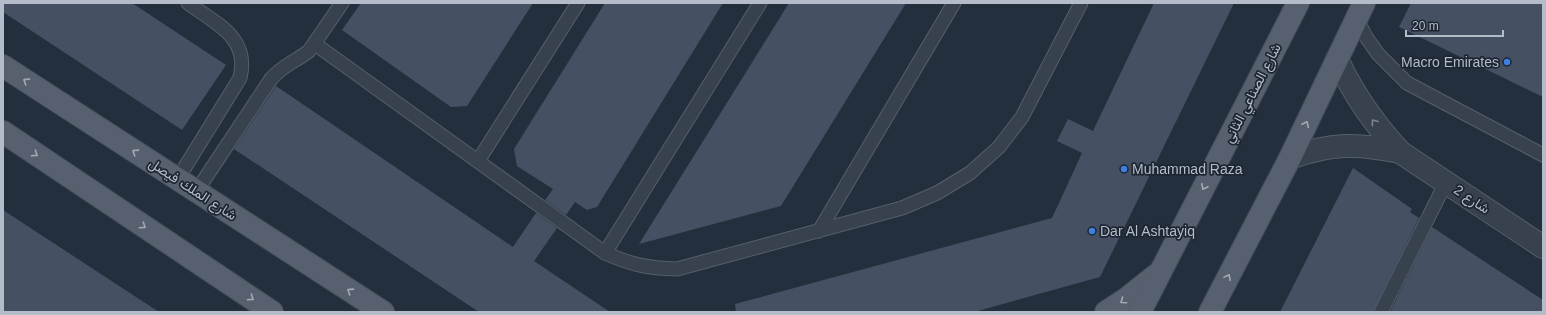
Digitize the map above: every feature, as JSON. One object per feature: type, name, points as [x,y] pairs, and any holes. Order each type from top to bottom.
[{"type":"main road","name":"شارع الصناعي الثاني","points":[[1140,312],[1298,3]]},
{"type":"main road","points":[[1210,312],[1290,158],[1360,11]]},
{"type":"main road","name":"شارع الملك فيصل","points":[[3,66],[383,312]]},
{"type":"main road","points":[[3,132],[272,312]]},
{"type":"main road","points":[[1106,312],[1126,299],[1161,271]]},
{"type":"street","name":"شارع 2","points":[[1338,59],[1349,84],[1364,108],[1381,131],[1400,152],[1543,247]]},
{"type":"street","name":"شارع 2","points":[[1290,158],[1310,151],[1352,145],[1400,152]]},
{"type":"lane","points":[[177,180],[240,78],[242,69],[241,50],[230,34],[188,3]]},
{"type":"lane","points":[[196,192],[271,79],[285,66],[302,57],[315,44],[342,3]]},
{"type":"lane","points":[[478,161],[578,3]]},
{"type":"lane","points":[[605,252],[760,3]]},
{"type":"lane","points":[[819,231],[954,3]]},
{"type":"lane","points":[[315,44],[605,252],[634,264],[652,268],[677,269],[902,208],[937,193],[970,173],[999,147],[1022,117],[1081,3]]},
{"type":"lane","points":[[1360,11],[1366,37],[1378,54],[1407,83],[1543,155]]},
{"type":"lane","points":[[1381,312],[1446,182]]},
{"type":"building","points":[[3,3],[132,3],[226,65],[182,130],[3,12]]},
{"type":"building","points":[[361,3],[533,3],[467,106],[451,107],[342,30]]},
{"type":"building","points":[[605,3],[723,3],[597,207],[587,210],[575,202],[566,215],[545,200],[553,189],[517,166],[514,149]]},
{"type":"building","points":[[789,3],[906,3],[781,206],[639,244]]},
{"type":"building","points":[[1154,3],[1234,3],[1100,277],[974,312],[736,312],[735,304],[1052,218],[1082,153],[1057,141],[1068,119],[1093,131]]},
{"type":"building","name":"Macro Emirates","points":[[1411,3],[1543,3],[1543,97],[1399,27]]},
{"type":"building","points":[[276,86],[513,247],[536,213],[557,228],[534,261],[610,312],[479,312],[234,149]]},
{"type":"building","points":[[1353,168],[1412,209],[1410,212],[1419,218],[1373,312],[1280,312]]},
{"type":"building","points":[[3,210],[159,312],[3,312]]},
{"type":"building","points":[[1432,227],[1543,300],[1543,312],[1390,312]]},
{"type":"place","name":"Macro Emirates","points":[[1507,62]]},
{"type":"place","name":"Muhammad Raza","points":[[1124,169]]},
{"type":"place","name":"Dar Al Ashtayiq","points":[[1092,231]]}]
